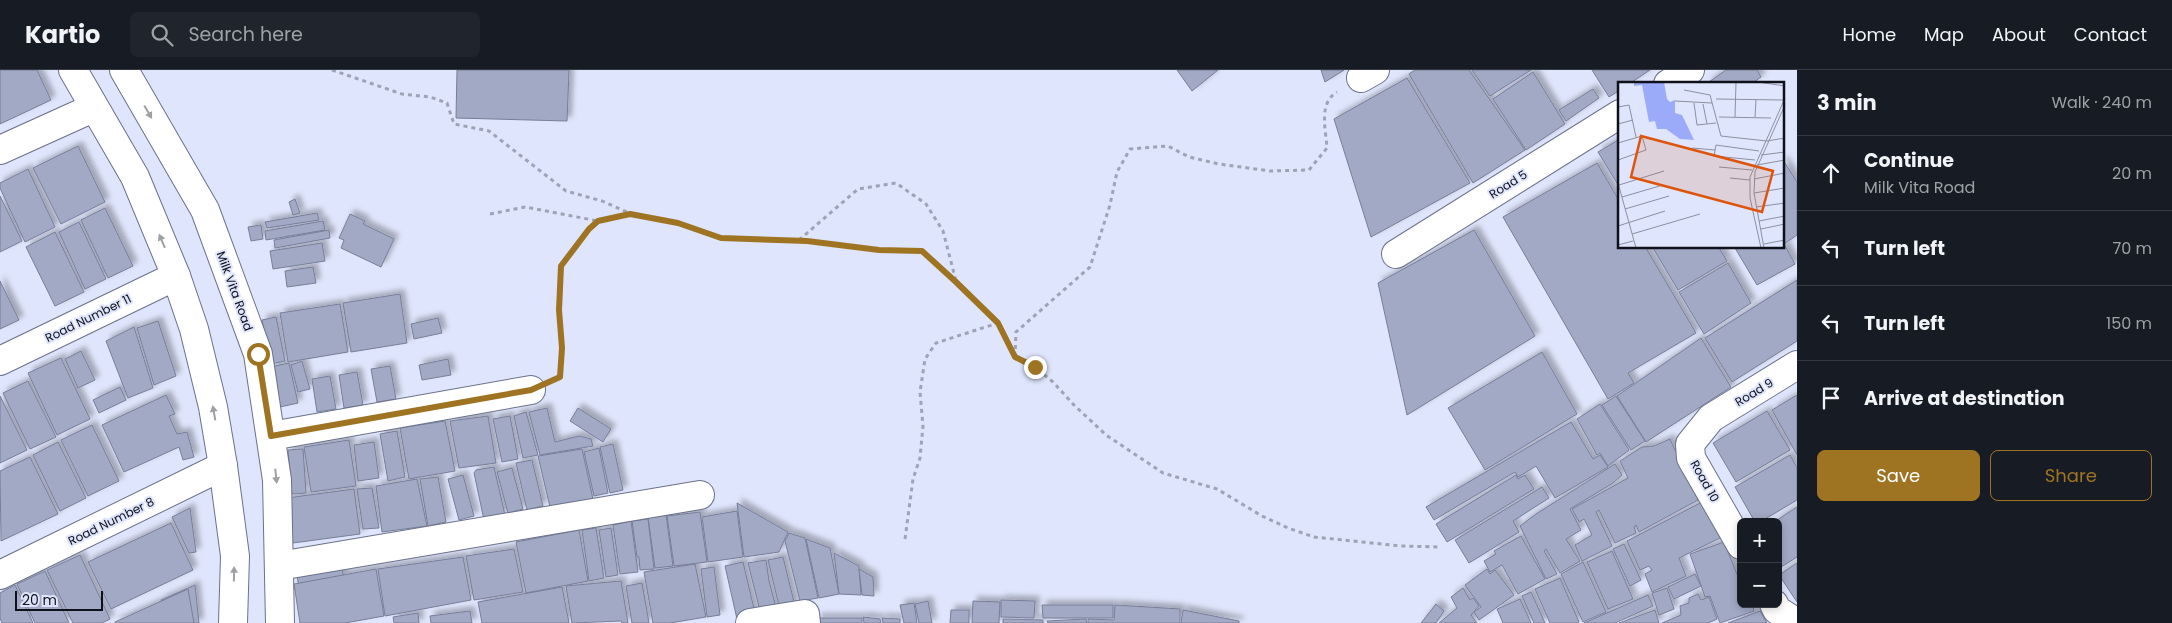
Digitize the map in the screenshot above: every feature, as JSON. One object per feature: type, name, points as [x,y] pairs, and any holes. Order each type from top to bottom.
[{"type":"street","points":[[73,70],[93,108],[135,177],[176,276],[194,329],[213,407],[235,556],[233,623]]},
{"type":"street","name":"Milk Vita Road","points":[[124,70],[204,210],[258,354],[277,480],[280,623]]},
{"type":"street","points":[[1671,82],[1690,70]]},
{"type":"street","points":[[0,150],[93,108]]},
{"type":"street","name":"Road 5","points":[[1396,254],[1618,115]]},
{"type":"street","name":"Road Number 11","points":[[0,361],[176,276]]},
{"type":"street","name":"Road 9","points":[[1711,418],[1797,366]]},
{"type":"street","points":[[271,436],[531,390]]},
{"type":"street","name":"Road 10","points":[[1711,418],[1690,444],[1691,458],[1737,538]]},
{"type":"street","name":"Road Number 8","points":[[0,575],[223,466]]},
{"type":"street","points":[[279,566],[700,495]]},
{"type":"street","points":[[1776,608],[1797,622]]},
{"type":"street","points":[[750,623],[805,614],[806,623]]},
{"type":"path","points":[[332,70],[402,94],[430,97],[447,103],[454,124],[489,131],[566,191],[602,201],[629,214],[678,223],[721,238],[799,240],[879,250],[922,251],[998,323],[1015,357],[1035,367],[1106,434],[1163,473],[1218,489],[1262,516],[1314,537],[1401,546],[1440,547]]},
{"type":"path","points":[[1015,357],[1016,332],[1090,267],[1110,205],[1117,172],[1130,149],[1168,146],[1188,157],[1219,164],[1270,171],[1309,170],[1327,148],[1324,112],[1331,95],[1368,74]]},
{"type":"path","points":[[799,240],[858,189],[896,183],[926,204],[939,224],[943,231],[956,282]]},
{"type":"path","points":[[490,214],[525,207],[598,221],[629,214]]},
{"type":"path","points":[[531,390],[560,377],[562,348],[559,310],[561,266],[589,229],[598,221]]},
{"type":"path","points":[[904,539],[913,479],[920,458],[923,426],[920,392],[925,359],[936,343],[998,323]]},
{"type":"building","points":[[0,70],[37,70],[51,100],[0,124]]},
{"type":"building","points":[[457,70],[569,70],[567,121],[456,118]]},
{"type":"building","points":[[1177,70],[1218,70],[1192,91]]},
{"type":"building","points":[[1321,70],[1344,70],[1325,82]]},
{"type":"building","points":[[1415,70],[1469,70],[1525,150],[1473,183],[1409,74]]},
{"type":"building","points":[[1472,70],[1531,70],[1490,96]]},
{"type":"building","points":[[1592,70],[1650,70],[1632,82],[1618,82],[1618,91],[1609,97]]},
{"type":"building","points":[[1726,70],[1757,70],[1761,77],[1754,82],[1709,82]]},
{"type":"building","points":[[1533,72],[1565,124],[1526,150],[1493,99]]},
{"type":"building","points":[[1407,78],[1470,183],[1371,237],[1334,119]]},
{"type":"building","points":[[1593,89],[1599,98],[1566,121],[1559,110]]},
{"type":"building","points":[[1618,140],[1618,185],[1598,152]]},
{"type":"building","points":[[78,146],[105,202],[61,224],[33,168]]},
{"type":"building","points":[[1784,162],[1797,182],[1797,235],[1784,244]]},
{"type":"building","points":[[1597,163],[1618,199],[1618,249],[1647,249],[1696,333],[1628,373],[1634,383],[1608,399],[1503,217]]},
{"type":"building","points":[[28,169],[55,227],[25,242],[0,188],[0,183]]},
{"type":"building","points":[[0,196],[22,241],[0,252]]},
{"type":"building","points":[[295,199],[300,213],[293,215],[289,202]]},
{"type":"building","points":[[105,208],[133,266],[108,278],[81,220]]},
{"type":"building","points":[[317,213],[319,220],[267,228],[265,222]]},
{"type":"building","points":[[350,214],[365,221],[363,224],[394,239],[381,267],[341,248],[344,240],[339,238]]},
{"type":"building","points":[[323,221],[325,230],[266,240],[265,231]]},
{"type":"building","points":[[79,222],[106,279],[85,289],[59,232]]},
{"type":"building","points":[[261,225],[263,239],[251,241],[248,227]]},
{"type":"building","points":[[329,230],[330,238],[275,248],[274,240]]},
{"type":"building","points":[[1474,230],[1535,336],[1407,415],[1378,283]]},
{"type":"building","points":[[55,232],[84,292],[55,306],[26,247]]},
{"type":"building","points":[[322,243],[325,261],[273,269],[270,251]]},
{"type":"building","points":[[1784,244],[1795,264],[1757,285],[1736,249],[1784,249]]},
{"type":"building","points":[[1654,249],[1720,249],[1727,261],[1678,290]]},
{"type":"building","points":[[1728,263],[1751,303],[1704,334],[1679,292]]},
{"type":"building","points":[[313,267],[316,283],[287,287],[285,271]]},
{"type":"building","points":[[1797,280],[1797,341],[1732,382],[1705,338]]},
{"type":"building","points":[[0,281],[19,320],[0,329]]},
{"type":"building","points":[[400,294],[407,343],[351,352],[343,303]]},
{"type":"building","points":[[340,304],[348,352],[288,362],[280,313]]},
{"type":"building","points":[[276,317],[285,361],[271,364],[262,320]]},
{"type":"building","points":[[438,318],[442,333],[414,339],[411,324]]},
{"type":"building","points":[[158,321],[176,376],[154,385],[137,328]]},
{"type":"building","points":[[134,327],[153,388],[128,398],[106,341]]},
{"type":"building","points":[[1701,338],[1731,387],[1646,442],[1617,396]]},
{"type":"building","points":[[81,351],[95,380],[78,388],[65,359]]},
{"type":"building","points":[[1542,352],[1577,414],[1485,470],[1448,408]]},
{"type":"building","points":[[61,358],[90,419],[57,435],[28,373]]},
{"type":"building","points":[[448,359],[451,375],[422,380],[419,365]]},
{"type":"building","points":[[302,361],[310,389],[298,392],[291,365]]},
{"type":"building","points":[[289,363],[298,403],[280,407],[270,367]]},
{"type":"building","points":[[390,366],[396,399],[377,402],[371,369]]},
{"type":"building","points":[[357,372],[363,405],[344,408],[339,375]]},
{"type":"building","points":[[330,376],[336,409],[317,412],[312,379]]},
{"type":"building","points":[[28,381],[56,437],[30,449],[3,393]]},
{"type":"building","points":[[120,387],[126,400],[99,413],[93,400]]},
{"type":"building","points":[[166,395],[175,414],[169,416],[177,434],[187,432],[194,457],[183,460],[179,447],[124,472],[102,425]]},
{"type":"building","points":[[1797,395],[1797,455],[1772,410]]},
{"type":"building","points":[[0,396],[27,450],[0,463]]},
{"type":"building","points":[[1616,396],[1645,441],[1631,450],[1602,405]]},
{"type":"building","points":[[1600,404],[1629,450],[1608,466],[1600,453],[1597,455],[1577,419]]},
{"type":"building","points":[[547,408],[555,442],[579,436],[591,439],[593,446],[540,455],[529,412]]},
{"type":"building","points":[[578,408],[611,429],[603,442],[570,421]]},
{"type":"building","points":[[1767,411],[1790,450],[1736,482],[1713,443]]},
{"type":"building","points":[[526,412],[538,455],[523,458],[514,416]]},
{"type":"building","points":[[488,416],[496,463],[459,468],[450,421]]},
{"type":"building","points":[[510,416],[518,459],[502,462],[493,419]]},
{"type":"building","points":[[445,421],[455,471],[409,479],[400,428]]},
{"type":"building","points":[[1571,422],[1593,459],[1600,455],[1608,467],[1555,498],[1536,466],[1518,477],[1515,472],[1434,520],[1426,507]]},
{"type":"building","points":[[92,425],[119,481],[88,496],[61,440]]},
{"type":"building","points":[[397,431],[405,477],[388,481],[380,434]]},
{"type":"building","points":[[1670,439],[1698,500],[1639,532],[1636,525],[1634,527],[1636,533],[1615,543],[1599,510],[1596,512],[1612,546],[1582,561],[1575,545],[1592,535],[1584,519],[1579,522],[1572,509],[1628,478],[1620,461],[1642,447],[1654,446]]},
{"type":"building","points":[[349,440],[356,486],[311,492],[304,447]]},
{"type":"building","points":[[58,442],[86,498],[60,511],[33,455]]},
{"type":"building","points":[[374,442],[379,478],[358,481],[354,445]]},
{"type":"building","points":[[613,444],[623,490],[610,493],[600,447]]},
{"type":"building","points":[[599,448],[608,493],[594,496],[584,452]]},
{"type":"building","points":[[303,449],[306,493],[292,494],[288,450]]},
{"type":"building","points":[[582,449],[593,499],[550,507],[538,456]]},
{"type":"building","points":[[1790,455],[1797,468],[1797,500],[1767,518],[1753,518],[1735,487]]},
{"type":"building","points":[[30,457],[58,514],[1,541],[0,471]]},
{"type":"building","points":[[532,460],[543,506],[527,510],[516,463]]},
{"type":"building","points":[[1615,464],[1622,475],[1613,483],[1570,509],[1581,530],[1566,539],[1580,561],[1560,573],[1546,549],[1544,551],[1557,574],[1546,579],[1520,526]]},
{"type":"building","points":[[494,467],[505,515],[484,520],[474,473],[476,470]]},
{"type":"building","points":[[512,468],[523,509],[508,513],[497,472]]},
{"type":"building","points":[[463,475],[474,516],[459,520],[448,479]]},
{"type":"building","points":[[1516,475],[1518,479],[1525,475],[1534,489],[1447,542],[1436,524]]},
{"type":"building","points":[[438,477],[446,522],[428,526],[420,479]]},
{"type":"building","points":[[417,479],[427,526],[382,532],[376,486]]},
{"type":"building","points":[[1542,487],[1549,498],[1513,521],[1519,532],[1469,563],[1455,540]]},
{"type":"building","points":[[372,488],[379,528],[363,529],[357,489]]},
{"type":"building","points":[[354,489],[360,534],[293,543],[287,498]]},
{"type":"building","points":[[1704,501],[1722,537],[1679,558],[1686,576],[1652,592],[1645,574],[1652,570],[1649,566],[1640,570],[1627,541]]},
{"type":"building","points":[[737,503],[788,532],[779,552],[744,557]]},
{"type":"building","points":[[1797,507],[1797,557],[1782,566],[1782,518],[1780,518]]},
{"type":"building","points":[[190,508],[196,552],[189,553],[172,517]]},
{"type":"building","points":[[737,511],[743,557],[708,562],[702,517]]},
{"type":"building","points":[[700,512],[707,562],[674,566],[667,516]]},
{"type":"building","points":[[666,515],[673,566],[655,568],[648,517]]},
{"type":"building","points":[[648,519],[654,569],[640,570],[632,521]]},
{"type":"building","points":[[631,521],[638,572],[620,574],[613,525]]},
{"type":"building","points":[[171,523],[193,570],[111,609],[88,562]]},
{"type":"building","points":[[596,528],[604,578],[589,581],[582,530]]},
{"type":"building","points":[[611,528],[618,575],[606,577],[599,530]]},
{"type":"building","points":[[579,530],[588,581],[526,593],[516,542]]},
{"type":"building","points":[[789,533],[805,538],[818,598],[800,601],[785,541]]},
{"type":"building","points":[[1521,536],[1545,579],[1518,594],[1502,565],[1490,572],[1484,561],[1496,554],[1494,551]]},
{"type":"building","points":[[806,539],[830,548],[839,594],[819,598]]},
{"type":"building","points":[[1724,542],[1737,574],[1737,608],[1753,608],[1754,611],[1720,623],[1710,596],[1705,597],[1690,554]]},
{"type":"building","points":[[1624,544],[1641,580],[1630,586],[1613,549]]},
{"type":"building","points":[[514,549],[523,592],[474,600],[466,556]]},
{"type":"building","points":[[1612,551],[1633,599],[1608,609],[1587,562]]},
{"type":"building","points":[[834,553],[859,566],[861,595],[839,594]]},
{"type":"building","points":[[80,555],[110,619],[102,623],[73,623],[47,570]]},
{"type":"building","points":[[463,557],[471,600],[385,616],[378,569]]},
{"type":"building","points":[[783,557],[795,606],[780,610],[768,560]]},
{"type":"building","points":[[766,560],[777,611],[760,611],[748,563]]},
{"type":"building","points":[[743,562],[755,613],[737,619],[725,566]]},
{"type":"building","points":[[1583,562],[1606,612],[1583,622],[1561,574]]},
{"type":"building","points":[[1797,563],[1797,602],[1782,580],[1782,573]]},
{"type":"building","points":[[695,564],[706,617],[670,623],[653,623],[644,572]]},
{"type":"building","points":[[714,567],[720,615],[707,617],[701,569]]},
{"type":"building","points":[[342,568],[352,617],[318,623],[306,623],[297,576]]},
{"type":"building","points":[[376,569],[384,616],[345,623],[300,623],[294,584]]},
{"type":"building","points":[[859,569],[873,577],[874,596],[862,595]]},
{"type":"building","points":[[1487,569],[1490,574],[1495,570],[1514,595],[1479,620],[1474,612],[1481,607],[1465,585]]},
{"type":"building","points":[[45,571],[69,623],[35,623],[17,584]]},
{"type":"building","points":[[1695,574],[1701,586],[1674,599],[1668,587]]},
{"type":"building","points":[[1560,578],[1579,622],[1577,623],[1550,623],[1535,589]]},
{"type":"building","points":[[621,581],[628,623],[622,623],[621,621],[572,623],[566,586]]},
{"type":"building","points":[[642,583],[649,623],[632,623],[626,586]]},
{"type":"building","points":[[15,585],[33,623],[2,623],[0,618],[0,593]]},
{"type":"building","points":[[195,585],[199,623],[171,623],[161,600]]},
{"type":"building","points":[[562,587],[569,623],[482,623],[478,602]]},
{"type":"building","points":[[1463,588],[1470,600],[1473,598],[1479,606],[1471,615],[1477,623],[1439,623],[1457,608],[1451,597]]},
{"type":"building","points":[[1667,588],[1674,609],[1659,615],[1652,593]]},
{"type":"building","points":[[188,589],[194,623],[115,623],[115,622]]},
{"type":"building","points":[[1531,592],[1545,623],[1534,623],[1522,596]]},
{"type":"building","points":[[1698,594],[1701,600],[1709,597],[1717,619],[1708,623],[1662,623],[1681,615],[1680,606],[1689,603],[1689,598]]},
{"type":"building","points":[[1648,595],[1653,606],[1615,623],[1584,623]]},
{"type":"building","points":[[1520,599],[1531,623],[1503,623],[1497,609]]},
{"type":"building","points":[[1001,600],[1035,601],[1034,618],[1001,617]]},
{"type":"building","points":[[928,601],[932,623],[919,623],[915,604]]},
{"type":"building","points":[[973,601],[1000,602],[999,623],[972,623]]},
{"type":"building","points":[[914,603],[917,623],[904,623],[900,605]]},
{"type":"building","points":[[1436,604],[1444,611],[1436,623],[1421,623]]},
{"type":"building","points":[[1042,605],[1113,605],[1113,618],[1043,618]]},
{"type":"building","points":[[1115,605],[1180,609],[1180,623],[1088,623],[1088,619],[1114,620]]},
{"type":"building","points":[[951,610],[969,610],[969,623],[950,623]]},
{"type":"building","points":[[1183,610],[1239,621],[1239,623],[1181,623]]},
{"type":"building","points":[[1655,610],[1659,623],[1619,623]]},
{"type":"building","points":[[470,611],[472,623],[431,623],[430,616]]},
{"type":"building","points":[[1760,611],[1767,623],[1728,623],[1747,616]]},
{"type":"building","points":[[418,613],[419,623],[394,623],[393,617]]},
{"type":"building","points":[[863,617],[880,619],[881,623],[864,623]]},
{"type":"building","points":[[817,618],[862,618],[862,623],[817,623]]},
{"type":"building","points":[[882,618],[900,619],[900,623],[883,623]]},
{"type":"building","points":[[1003,619],[1043,620],[1043,623],[1003,623]]},
{"type":"building","points":[[1086,619],[1087,623],[1048,623],[1047,621]]},
{"type":"route","points":[[258,354],[271,436],[531,390],[560,377],[562,348],[559,310],[561,266],[589,229],[598,221],[630,214],[678,223],[721,238],[807,241],[879,250],[922,251],[998,323],[1015,357],[1035,367]]}]
